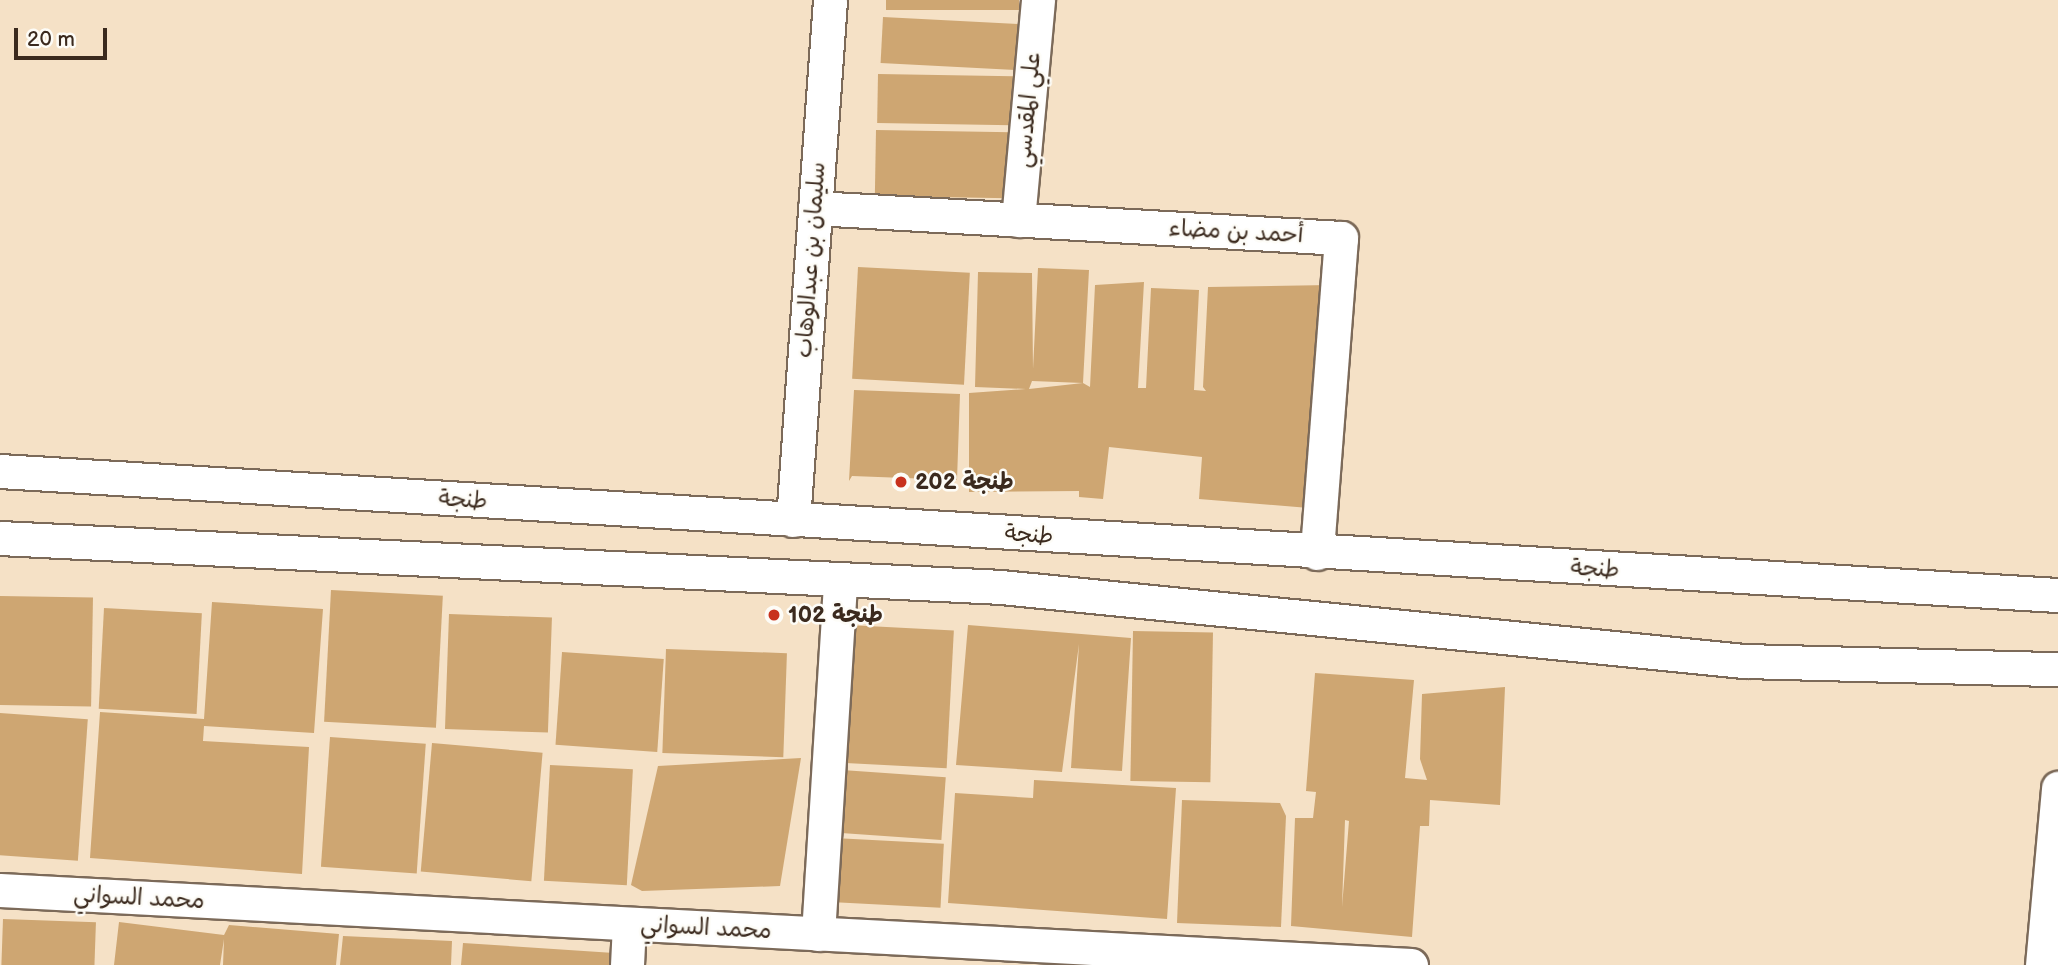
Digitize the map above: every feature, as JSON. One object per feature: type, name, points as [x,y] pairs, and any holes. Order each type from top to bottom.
[{"type":"street","name":"سليمان بن عبدالوهاب","points":[[793,520],[830,0]]},
{"type":"street","name":"علي المقدسي","points":[[1018,220],[1038,0]]},
{"type":"street","name":"أحمد بن مضاء","points":[[815,208],[1341,238],[1317,553]]},
{"type":"street","name":"طنجة","points":[[0,471],[1317,553],[2058,595]]},
{"type":"street","points":[[0,538],[1001,587],[1744,660],[2058,669]]},
{"type":"street","points":[[818,934],[840,580]]},
{"type":"street","points":[[2042,965],[2058,788]]},
{"type":"street","name":"محمد السواني","points":[[0,890],[818,934],[943,953],[1411,965]]},
{"type":"street","points":[[627,965],[629,924]]},
{"type":"building","points":[[886,0],[1019,0],[1019,10],[886,10]]},
{"type":"building","points":[[883,17],[1018,24],[1015,70],[881,63]]},
{"type":"building","points":[[878,74],[1013,76],[1012,125],[877,123]]},
{"type":"building","points":[[876,130],[1011,132],[1010,198],[875,196]]},
{"type":"building","points":[[858,267],[970,273],[964,385],[852,379]]},
{"type":"building","points":[[1038,268],[1089,270],[1083,383],[1090,387],[1095,285],[1144,282],[1138,388],[1146,388],[1151,288],[1199,290],[1194,390],[1206,391],[1203,387],[1208,287],[1330,285],[1309,508],[1199,499],[1202,457],[1109,447],[1103,499],[1079,497],[1079,491],[969,492],[969,393],[1026,389],[975,387],[978,272],[1032,273],[1033,369]],"holes":[[[1032,381],[1083,383],[1029,389]]]},
{"type":"building","points":[[854,390],[960,394],[957,480],[852,476],[849,481]]},
{"type":"building","points":[[331,590],[443,596],[436,728],[324,722]]},
{"type":"building","points":[[0,596],[93,598],[91,707],[0,705]]},
{"type":"building","points":[[212,602],[323,609],[314,733],[204,726],[203,741],[309,747],[302,874],[90,858],[100,712],[204,719]]},
{"type":"building","points":[[104,608],[202,613],[197,714],[99,709]]},
{"type":"building","points":[[449,614],[552,618],[548,733],[445,729]]},
{"type":"building","points":[[848,625],[954,631],[947,768],[841,763]]},
{"type":"building","points":[[968,625],[1131,638],[1122,771],[1071,768],[1079,644],[1062,772],[956,765]]},
{"type":"building","points":[[1133,631],[1213,632],[1210,782],[1130,781]]},
{"type":"building","points":[[666,649],[787,653],[783,757],[662,753]]},
{"type":"building","points":[[562,652],[664,659],[657,752],[556,745]]},
{"type":"building","points":[[1315,673],[1414,680],[1405,778],[1427,780],[1420,759],[1422,694],[1505,687],[1500,805],[1430,800],[1429,826],[1420,826],[1412,937],[1291,926],[1295,818],[1313,818],[1316,792],[1306,791]],"holes":[[[1345,820],[1349,821],[1342,907]]]},
{"type":"building","points":[[0,713],[88,719],[78,861],[0,855]]},
{"type":"building","points":[[330,737],[426,744],[417,873],[321,867]]},
{"type":"building","points":[[432,743],[543,753],[531,881],[421,872]]},
{"type":"building","points":[[801,758],[780,886],[642,891],[631,885],[658,766]]},
{"type":"building","points":[[550,765],[633,769],[627,885],[544,881]]},
{"type":"building","points":[[842,770],[946,777],[941,840],[838,833]]},
{"type":"building","points":[[1034,780],[1176,788],[1167,919],[948,903],[955,793],[1033,798]]},
{"type":"building","points":[[1182,800],[1280,803],[1286,816],[1281,927],[1177,923]]},
{"type":"building","points":[[834,838],[944,844],[940,908],[831,902]]},
{"type":"building","points":[[3,919],[96,922],[94,965],[1,965]]},
{"type":"building","points":[[119,922],[224,935],[229,925],[339,934],[336,965],[223,965],[224,939],[220,965],[114,965]]},
{"type":"building","points":[[343,936],[452,941],[451,965],[340,965]]},
{"type":"building","points":[[463,943],[614,953],[613,965],[461,965]]},
{"type":"place","name":"طنجة 202","points":[[901,482]]},
{"type":"place","name":"طنجة 102","points":[[774,615]]}]
